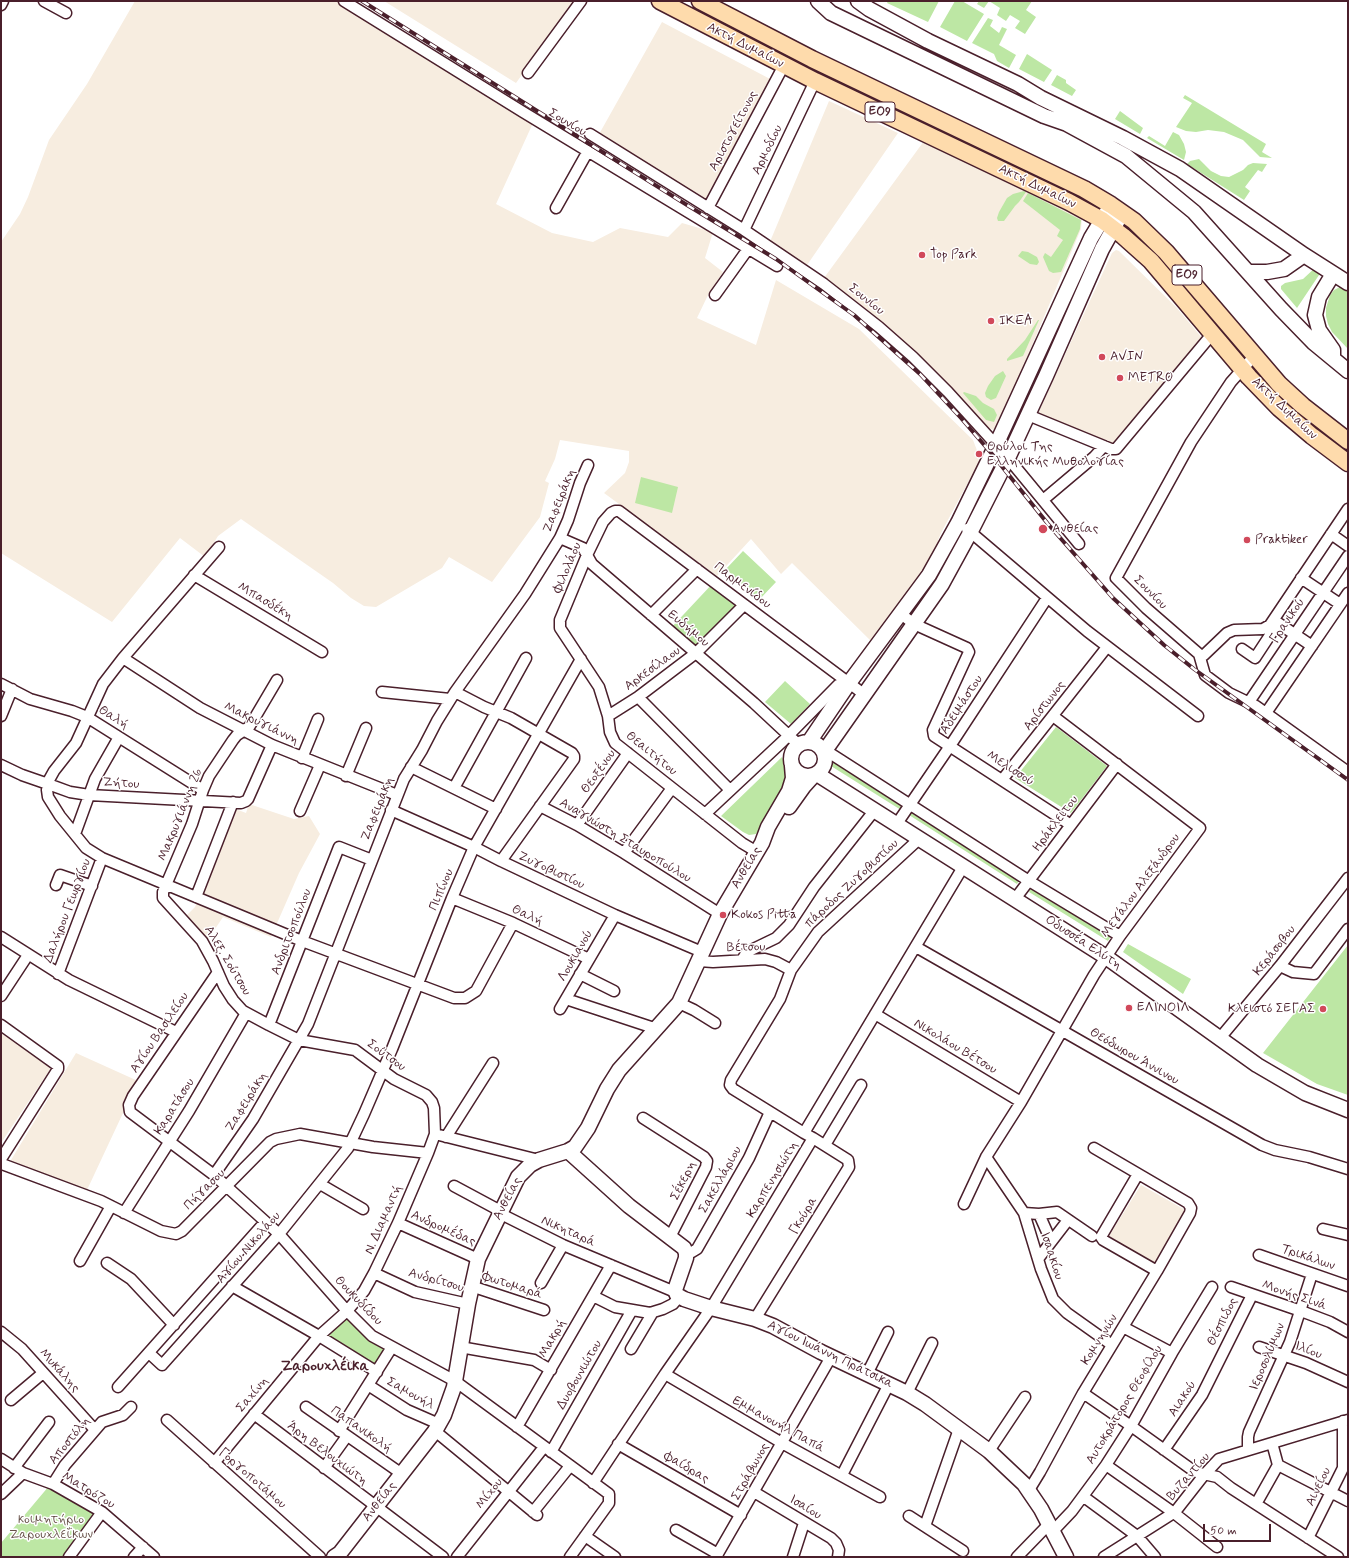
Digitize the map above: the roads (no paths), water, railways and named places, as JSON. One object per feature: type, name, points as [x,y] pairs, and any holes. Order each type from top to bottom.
[{"type":"main road","name":"Ακτή Δυμαίων","points":[[660,1],[815,81],[1069,202],[1108,224],[1134,244],[1154,265],[1242,368],[1292,419],[1348,463]]},
{"type":"main road","name":"Ακτή Δυμαίων","points":[[700,1],[818,62],[1065,180],[1116,209],[1142,228],[1166,252],[1291,395],[1348,441]]},
{"type":"main road","points":[[818,1],[831,13],[1044,116],[1067,124],[1126,156],[1194,212],[1281,309],[1314,342],[1348,371]]},
{"type":"main road","points":[[858,1],[869,10],[928,41],[1018,84],[1041,98],[1123,138],[1180,169],[1304,255],[1348,283]]},
{"type":"main road","points":[[1108,224],[1091,238],[996,445],[958,523],[929,575],[804,743],[795,748],[791,756],[792,766],[800,775],[816,775],[824,766],[825,751],[942,584],[1008,458],[1028,415],[1102,249],[1108,224],[1116,209]]},
{"type":"main road","points":[[1248,272],[1267,272],[1284,269],[1304,255]]},
{"type":"main road","points":[[1333,274],[1319,297],[1315,314],[1319,330],[1333,350],[1334,359]]},
{"type":"main road","points":[[1031,369],[1046,376]]},
{"type":"main road","points":[[804,743],[819,746],[825,751]]},
{"type":"main road","name":"Ανθείας","points":[[334,1557],[340,1553],[402,1474],[437,1427],[448,1406],[455,1382],[471,1286],[478,1259],[499,1213],[518,1177],[530,1165],[539,1160],[568,1151],[575,1147],[581,1140],[607,1089],[619,1070],[679,1003],[720,914],[757,852],[765,837],[768,827],[789,791],[793,778],[792,766]]},
{"type":"main road","name":"Ανθείας","points":[[765,837],[776,826],[804,786],[816,775]]},
{"type":"main road","name":"Οδυσσέα Ελύτη","points":[[816,775],[1106,957],[1246,1058],[1294,1087],[1348,1110]]},
{"type":"main road","points":[[568,1151],[629,1206],[683,1247],[686,1253],[677,1295]]},
{"type":"main road","name":"Αγίου Ιωάννη Πράτσικα","points":[[677,1295],[711,1308],[755,1319],[778,1328],[831,1357],[907,1393],[925,1404],[989,1451],[1029,1490],[1051,1527],[1066,1557]]},
{"type":"street","points":[[1,5],[3,1]]},
{"type":"street","points":[[44,1],[66,13]]},
{"type":"street","name":"Σουνίου","points":[[344,1],[523,112],[777,266]]},
{"type":"street","points":[[528,73],[581,1]]},
{"type":"street","name":"Αριστογείτονος","points":[[708,208],[784,65]]},
{"type":"street","name":"Αρμοδίου","points":[[744,230],[815,81]]},
{"type":"street","name":"Σουνίου","points":[[590,134],[744,230],[824,284],[879,327],[930,374],[1008,458],[1079,544]]},
{"type":"street","points":[[556,208],[588,151]]},
{"type":"street","points":[[715,295],[748,249]]},
{"type":"street","points":[[1028,415],[1114,449],[1120,446],[1213,333]]},
{"type":"street","name":"Σουνίου","points":[[1201,656],[1146,608],[1116,578],[1181,459],[1210,413],[1242,368],[1255,355]]},
{"type":"street","points":[[1043,500],[1094,458],[1104,446]]},
{"type":"street","name":"Ζαφειράκη","points":[[214,1175],[253,1119],[308,1024],[404,779],[453,695],[525,594],[560,538],[588,465]]},
{"type":"street","points":[[1242,649],[1255,658],[1302,578],[1348,509]]},
{"type":"street","name":"Παρμενίδου","points":[[603,522],[611,513],[618,511],[865,695]]},
{"type":"street","name":"Φιλολάου","points":[[559,624],[587,555],[603,522]]},
{"type":"street","points":[[958,523],[970,531],[1047,598],[1107,647],[1198,716]]},
{"type":"street","points":[[1331,534],[1348,546]]},
{"type":"street","name":"Ευδήμου","points":[[560,538],[583,548],[592,564],[788,734],[804,743]]},
{"type":"street","points":[[218,547],[123,658],[103,684],[76,743],[54,771],[48,784],[50,802],[60,816],[89,850],[102,858],[302,941],[454,998],[465,998],[471,996],[478,988],[513,923]]},
{"type":"street","name":"Γρανικού","points":[[1249,702],[1348,556]]},
{"type":"street","points":[[651,615],[697,569]]},
{"type":"street","name":"Μπασδέκη","points":[[194,575],[322,652]]},
{"type":"street","points":[[1302,578],[1340,604]]},
{"type":"street","points":[[1266,713],[1348,593]]},
{"type":"street","name":"Αδειμάστου","points":[[896,825],[950,746],[1047,598]]},
{"type":"street","name":"Αρκεσίλαου","points":[[608,716],[638,697],[696,653],[744,604]]},
{"type":"street","points":[[901,614],[914,624]]},
{"type":"street","points":[[1275,623],[1263,629],[1234,630],[1227,633],[1204,655],[1201,656],[1205,675],[1229,693],[1249,702],[1266,713],[1348,772]]},
{"type":"street","points":[[1275,623],[1295,634],[1312,646]]},
{"type":"street","name":"Θεαιτήτου","points":[[559,624],[599,687],[608,716],[612,738],[615,743],[742,843],[757,852]]},
{"type":"street","name":"Μελισσού","points":[[914,624],[966,648],[969,652],[933,730],[934,736],[1071,825]]},
{"type":"street","name":"Αρίστωνος","points":[[1002,780],[1107,647]]},
{"type":"street","name":"Μακρυγιάννη","points":[[123,658],[200,708],[244,731],[302,758],[397,795]]},
{"type":"street","points":[[454,788],[526,658]]},
{"type":"street","name":"Πιπίνου","points":[[350,1144],[383,1071],[474,847],[581,659]]},
{"type":"street","name":"Μακρυγιάννη 26","points":[[166,885],[192,824],[203,790],[210,776],[233,740],[237,735],[244,731],[254,719],[277,680]]},
{"type":"street","points":[[705,814],[838,685],[849,683]]},
{"type":"street","name":"Θαλή","points":[[1,684],[34,700],[87,717],[203,790]]},
{"type":"street","points":[[1,716],[12,689]]},
{"type":"street","name":"Αναγνώστη Σταυροπούλου","points":[[382,692],[453,695],[497,712],[538,733],[572,753],[574,759],[540,806],[577,825],[624,853],[720,914]]},
{"type":"street","points":[[638,697],[730,790]]},
{"type":"street","name":"Μεγάλου Αλεξάνδρου","points":[[964,1204],[986,1158],[1021,1102],[1094,976],[1120,936],[1200,828],[1053,716]]},
{"type":"street","points":[[302,758],[318,719]]},
{"type":"street","points":[[346,776],[366,728]]},
{"type":"street","points":[[75,834],[95,780],[119,737]]},
{"type":"street","name":"Ζήτου","points":[[1,765],[22,775],[70,792],[89,795],[244,802],[249,797],[272,745]]},
{"type":"street","points":[[825,751],[1120,936]]},
{"type":"street","name":"Θεοξένου","points":[[577,825],[628,753]]},
{"type":"street","name":"Ηράκλειτου","points":[[1015,899],[1116,764]]},
{"type":"street","points":[[300,811],[320,765]]},
{"type":"street","points":[[411,767],[496,809]]},
{"type":"street","points":[[624,853],[672,788]]},
{"type":"street","points":[[196,897],[233,802]]},
{"type":"street","points":[[501,861],[540,806]]},
{"type":"street","name":"Ζυγοβιστίου","points":[[391,810],[474,847],[700,957]]},
{"type":"street","points":[[742,960],[747,952],[776,938],[789,925],[814,888],[874,811]]},
{"type":"street","name":"πάροδος Ζυγοβιστίου","points":[[770,1112],[733,1089],[730,1085],[731,1080],[780,998],[791,970],[818,932],[919,839]]},
{"type":"street","name":"Ανδριτσοπούλου","points":[[269,1025],[339,847],[372,860]]},
{"type":"street","name":"Δαλήρου Γεωργίου","points":[[58,974],[102,858]]},
{"type":"street","name":"Καρπενησιώτη","points":[[593,1483],[665,1374],[711,1308],[809,1135],[875,1014],[963,867]]},
{"type":"street","points":[[56,885],[60,876],[92,886]]},
{"type":"street","name":"Κεράσοβου","points":[[1220,1038],[1280,966],[1348,878]]},
{"type":"street","name":"Αλεξ. Σούτσου","points":[[166,885],[162,894],[164,901],[202,941],[233,1000],[246,1013]]},
{"type":"street","name":"Θαλή","points":[[452,898],[513,923],[589,959]]},
{"type":"street","name":"Λουκιανού","points":[[560,1009],[615,915]]},
{"type":"street","points":[[1280,966],[1293,972],[1314,974],[1348,929]]},
{"type":"street","points":[[1,937],[58,974],[176,1032]]},
{"type":"street","name":"Θεόδωρου Άννινου","points":[[916,947],[1266,1148],[1309,1157],[1348,1169]]},
{"type":"street","points":[[1,996],[28,955]]},
{"type":"street","name":"Βέτσου","points":[[700,957],[713,962],[742,960],[771,961],[791,970]]},
{"type":"street","name":"Αγίου Βασιλείου","points":[[130,1112],[129,1105],[133,1096],[218,972]]},
{"type":"street","points":[[580,974],[614,991]]},
{"type":"street","points":[[566,999],[657,1029]]},
{"type":"street","points":[[679,1003],[715,1023]]},
{"type":"street","name":"Σούτσου","points":[[246,1013],[299,1040],[355,1050],[402,1084],[424,1094],[429,1098],[435,1110],[435,1134]]},
{"type":"street","name":"Καρατάσου","points":[[124,1213],[169,1142],[246,1013]]},
{"type":"street","name":"Νικολάου Βέτσου","points":[[875,1014],[1021,1102]]},
{"type":"street","points":[[1,1025],[58,1066],[58,1069],[1,1163]]},
{"type":"street","points":[[446,1136],[494,1063]]},
{"type":"street","points":[[825,1145],[861,1085]]},
{"type":"street","name":"Θουκυδίδου","points":[[130,1112],[214,1175],[279,1234],[347,1311],[372,1336],[455,1382],[609,1494],[609,1503],[585,1536]]},
{"type":"street","name":"Γκούρα","points":[[755,1319],[849,1167],[848,1160],[770,1112]]},
{"type":"street","name":"Σακελλάριου","points":[[686,1253],[697,1249],[749,1158],[770,1112]]},
{"type":"street","name":"Σέκερη","points":[[643,1118],[704,1157],[707,1161],[706,1167],[670,1237]]},
{"type":"street","name":"Πήγασου","points":[[1,1163],[111,1206],[161,1231],[178,1234],[270,1142],[276,1139],[300,1134],[350,1144],[428,1153]]},
{"type":"street","points":[[435,1134],[539,1160]]},
{"type":"street","name":"Ν. Διαμαντή","points":[[347,1311],[364,1291],[374,1273],[398,1223],[435,1134]]},
{"type":"street","name":"Αγίου Νικολάου","points":[[149,1353],[162,1365],[279,1234],[320,1184],[350,1144]]},
{"type":"street","points":[[1094,1148],[1138,1174],[1101,1237],[1102,1240],[1157,1271]]},
{"type":"street","name":"Ισαακίου","points":[[986,1158],[1024,1213],[1048,1290],[1057,1305],[1112,1345]]},
{"type":"street","name":"Κομνηνών","points":[[1029,1490],[1083,1393],[1157,1271],[1190,1213],[1191,1208],[1188,1203],[1138,1174]]},
{"type":"street","points":[[320,1184],[363,1209]]},
{"type":"street","name":"Νικηταρά","points":[[454,1186],[495,1208],[499,1213],[563,1245],[677,1295]]},
{"type":"street","points":[[80,1261],[111,1206]]},
{"type":"street","points":[[1024,1213],[1039,1214],[1057,1212],[1092,1236]]},
{"type":"street","points":[[1039,1214],[1050,1241]]},
{"type":"street","points":[[1038,1259],[1050,1241],[1068,1220]]},
{"type":"street","name":"Αγίου Νικολάου","points":[[118,1387],[265,1222]]},
{"type":"street","name":"Ανδρομέδας","points":[[398,1223],[478,1259]]},
{"type":"street","points":[[1322,1229],[1348,1235]]},
{"type":"street","points":[[541,1283],[563,1245]]},
{"type":"street","name":"Τρικάλων","points":[[1259,1255],[1348,1286]]},
{"type":"street","points":[[107,1263],[131,1280],[174,1325]]},
{"type":"street","name":"Μακρή","points":[[517,1427],[611,1265]]},
{"type":"street","name":"Ανδρίτσου","points":[[374,1273],[415,1292],[468,1304]]},
{"type":"street","name":"Ιεροσολύμων","points":[[1248,1450],[1249,1432],[1284,1356],[1301,1311],[1312,1274]]},
{"type":"street","points":[[232,1286],[319,1336],[376,1372]]},
{"type":"street","name":"Φωτομαρά","points":[[471,1286],[544,1310]]},
{"type":"street","name":"Αυτοκράτορος Θεοφίλου","points":[[1017,1557],[1051,1527],[1066,1519],[1084,1497],[1132,1426],[1172,1353],[1212,1287]]},
{"type":"street","name":"Μονής Σινά","points":[[1231,1287],[1330,1322],[1348,1332]]},
{"type":"street","points":[[593,1296],[611,1305],[632,1310],[653,1312],[669,1306],[677,1295]]},
{"type":"street","name":"Θέσπιδος","points":[[1218,1360],[1252,1295]]},
{"type":"street","name":"Δυοβουνιώτου","points":[[547,1449],[632,1310]]},
{"type":"street","name":"Σαχίνη","points":[[214,1463],[319,1336],[347,1311]]},
{"type":"street","points":[[631,1349],[653,1312]]},
{"type":"street","points":[[1123,1327],[1172,1353]]},
{"type":"street","name":"Μυκάλης","points":[[1,1332],[22,1349],[95,1430]]},
{"type":"street","points":[[867,1374],[888,1332]]},
{"type":"street","points":[[907,1393],[932,1344]]},
{"type":"street","points":[[460,1346],[534,1360],[551,1370]]},
{"type":"street","points":[[324,1468],[368,1385],[392,1347]]},
{"type":"street","name":"Ιλίου","points":[[1259,1347],[1348,1382]]},
{"type":"street","name":"Στράβωνος","points":[[717,1555],[831,1357]]},
{"type":"street","name":"Αιακού","points":[[1164,1450],[1202,1395],[1218,1360]]},
{"type":"street","points":[[10,1400],[43,1373]]},
{"type":"street","name":"Εμμανουήλ Παπά","points":[[665,1374],[782,1443],[880,1496]]},
{"type":"street","points":[[842,1475],[889,1384]]},
{"type":"street","name":"Σαμουήλ","points":[[368,1385],[437,1427],[535,1514],[570,1466]]},
{"type":"street","points":[[1083,1393],[1132,1426],[1191,1469],[1217,1477],[1231,1488],[1338,1557]]},
{"type":"street","points":[[989,1451],[1024,1397]]},
{"type":"street","name":"Αποστόλη","points":[[53,1484],[65,1465],[102,1422],[122,1415],[131,1407]]},
{"type":"street","name":"Παπανικολή","points":[[306,1407],[402,1474]]},
{"type":"street","name":"Άρη Βελουχιώτη","points":[[254,1414],[443,1557]]},
{"type":"street","name":"Γοργοποτάμου","points":[[167,1420],[320,1557]]},
{"type":"street","name":"Βυζαντίου","points":[[1104,1557],[1174,1513],[1204,1474],[1219,1459],[1346,1421]]},
{"type":"street","name":"Αινείου","points":[[1308,1538],[1343,1468],[1346,1421]]},
{"type":"street","points":[[14,1468],[49,1422]]},
{"type":"street","points":[[925,1526],[959,1429]]},
{"type":"street","points":[[1256,1504],[1278,1465],[1272,1443]]},
{"type":"street","name":"Φαίδρας","points":[[618,1444],[741,1515]]},
{"type":"street","name":"Μίχου","points":[[457,1557],[508,1491],[547,1449]]},
{"type":"street","name":"Ματρόζου","points":[[1,1459],[23,1473],[53,1484],[102,1512],[154,1557]]},
{"type":"street","points":[[1106,1465],[1174,1513],[1217,1547]]},
{"type":"street","points":[[1278,1465],[1348,1501]]},
{"type":"street","points":[[1,1494],[23,1473]]},
{"type":"street","name":"Ισαίου","points":[[754,1492],[831,1538],[836,1543],[839,1554]]},
{"type":"street","points":[[1084,1497],[1137,1536],[1155,1557]]},
{"type":"street","points":[[69,1557],[102,1512]]},
{"type":"street","points":[[909,1516],[963,1551]]},
{"type":"street","points":[[793,1557],[804,1523]]},
{"type":"street","points":[[676,1530],[717,1555]]},
{"type":"street","points":[[570,1557],[585,1536],[604,1554],[615,1557]]},
{"type":"street","points":[[134,1557],[143,1547]]},
{"type":"railway","points":[[362,1],[687,205],[776,259],[854,315],[920,374],[961,418],[1048,524],[1113,598],[1164,645],[1194,669],[1348,780]]},
{"type":"place","name":"Top Park","points":[[922,255]]},
{"type":"place","name":"IKEA","points":[[991,321]]},
{"type":"place","name":"AVIN","points":[[1102,357]]},
{"type":"place","name":"METRO","points":[[1120,378]]},
{"type":"place","name":"Θρύλοι Της Ελληνικής Μυθολογίας","points":[[979,454]]},
{"type":"place","name":"Ανθείας","points":[[1043,529]]},
{"type":"place","name":"Praktiker","points":[[1247,540]]},
{"type":"place","name":"Kokos Pitta","points":[[723,915]]},
{"type":"place","name":"ΕΛΙΝΟΙΛ","points":[[1129,1008]]},
{"type":"place","name":"Κλειστό ΣΕΓΑΣ","points":[[1323,1009]]},
{"type":"district","name":"Ζαρουχλέικα","points":[[325,1367]]},
{"type":"park label","name":"κοιμητήριο Ζαρουχλεΐκων","points":[[51,1528]]}]
